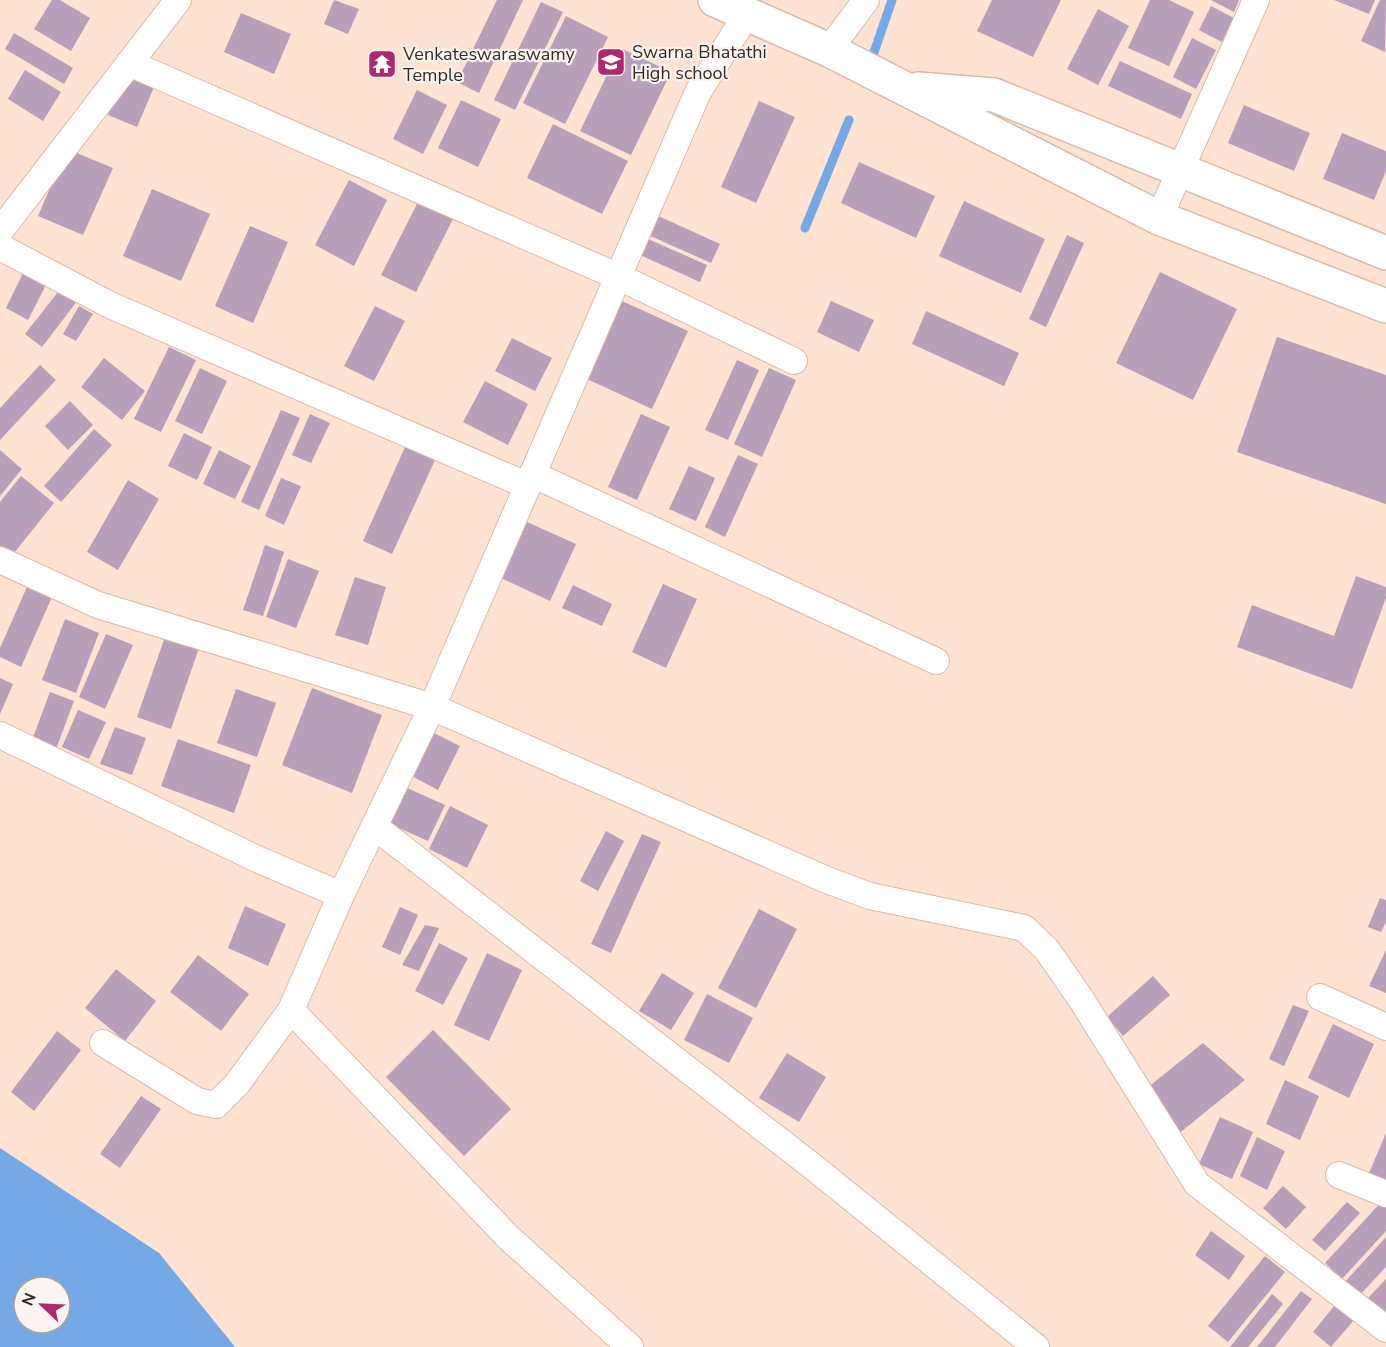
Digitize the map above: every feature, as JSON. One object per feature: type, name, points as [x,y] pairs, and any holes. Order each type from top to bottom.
[{"type":"street","points":[[0,231],[178,0]]},
{"type":"street","points":[[715,0],[829,50],[1159,218],[1386,306]]},
{"type":"street","points":[[829,50],[866,0]]},
{"type":"street","points":[[1159,218],[1256,0]]},
{"type":"street","points":[[103,1043],[197,1101],[216,1105],[237,1084],[291,1010],[341,895],[432,707],[698,92],[747,14]]},
{"type":"street","points":[[129,63],[619,277],[794,361]]},
{"type":"street","points":[[901,87],[994,95],[1180,172],[1386,253]]},
{"type":"street","points":[[0,247],[110,305],[529,479],[936,662]]},
{"type":"street","points":[[0,560],[98,605],[432,707],[859,892],[1024,928],[1047,950],[1081,999],[1197,1184],[1386,1329]]},
{"type":"street","points":[[0,735],[257,859],[341,895]]},
{"type":"street","points":[[374,826],[812,1166],[1036,1347]]},
{"type":"street","points":[[1320,997],[1386,1027]]},
{"type":"street","points":[[291,1010],[509,1238],[630,1347]]},
{"type":"street","points":[[1339,1175],[1386,1194]]},
{"type":"water","points":[[0,1148],[159,1253],[235,1347],[0,1347]]},
{"type":"building","points":[[52,0],[60,0],[90,18],[71,51],[34,29]]},
{"type":"building","points":[[334,0],[359,9],[348,34],[324,24]]},
{"type":"building","points":[[497,0],[523,0],[479,93],[457,82]]},
{"type":"building","points":[[992,0],[1061,0],[1033,57],[977,31]]},
{"type":"building","points":[[1150,0],[1169,0],[1194,12],[1169,66],[1128,48]]},
{"type":"building","points":[[1211,0],[1239,0],[1234,12]]},
{"type":"building","points":[[1334,0],[1375,0],[1369,14]]},
{"type":"building","points":[[1380,0],[1386,0],[1385,52],[1361,41]]},
{"type":"building","points":[[541,2],[563,12],[515,110],[494,100]]},
{"type":"building","points":[[1211,6],[1234,18],[1222,42],[1199,30]]},
{"type":"building","points":[[1098,9],[1129,26],[1098,85],[1067,69]]},
{"type":"building","points":[[241,13],[291,34],[274,74],[224,52]]},
{"type":"building","points":[[566,16],[608,37],[565,124],[523,103]]},
{"type":"building","points":[[14,33],[73,68],[64,84],[5,49]]},
{"type":"building","points":[[1192,38],[1216,50],[1196,89],[1173,77]]},
{"type":"building","points":[[620,48],[671,72],[631,155],[580,131]]},
{"type":"building","points":[[1120,61],[1192,94],[1181,119],[1108,86]]},
{"type":"building","points":[[128,68],[157,80],[137,127],[108,115]]},
{"type":"building","points":[[25,70],[61,92],[43,121],[8,99]]},
{"type":"building","points":[[417,90],[447,105],[423,154],[393,139]]},
{"type":"building","points":[[461,100],[501,119],[478,167],[438,148]]},
{"type":"building","points":[[759,101],[795,117],[756,203],[721,187]]},
{"type":"building","points":[[1244,105],[1310,133],[1294,171],[1228,143]]},
{"type":"building","points":[[553,124],[628,161],[602,214],[527,178]]},
{"type":"building","points":[[1342,133],[1386,151],[1386,171],[1374,200],[1323,179]]},
{"type":"building","points":[[67,149],[113,168],[83,235],[38,216]]},
{"type":"building","points":[[859,162],[935,196],[916,238],[841,203]]},
{"type":"building","points":[[349,180],[387,200],[354,266],[315,245]]},
{"type":"building","points":[[152,189],[210,214],[181,281],[123,256]]},
{"type":"building","points":[[420,198],[455,215],[416,292],[381,275]]},
{"type":"building","points":[[964,201],[1045,239],[1021,293],[939,256]]},
{"type":"building","points":[[654,214],[720,244],[711,263],[646,234]]},
{"type":"building","points":[[250,226],[288,242],[253,323],[215,306]]},
{"type":"building","points":[[1067,235],[1084,243],[1046,327],[1029,319]]},
{"type":"building","points":[[648,239],[707,265],[700,282],[640,255]]},
{"type":"building","points":[[26,267],[49,279],[28,320],[6,308]]},
{"type":"building","points":[[1160,272],[1237,309],[1193,400],[1116,363]]},
{"type":"building","points":[[62,287],[78,300],[42,347],[25,334]]},
{"type":"building","points":[[622,301],[688,331],[652,409],[587,379]]},
{"type":"building","points":[[831,301],[874,320],[859,352],[817,332]]},
{"type":"building","points":[[79,306],[93,314],[76,341],[63,334]]},
{"type":"building","points":[[375,306],[405,321],[374,381],[344,366]]},
{"type":"building","points":[[926,311],[1019,353],[1004,386],[912,344]]},
{"type":"building","points":[[1277,337],[1386,375],[1386,504],[1237,452]]},
{"type":"building","points":[[512,338],[552,358],[535,391],[495,371]]},
{"type":"building","points":[[169,347],[196,360],[161,432],[134,419]]},
{"type":"building","points":[[104,358],[145,391],[122,420],[81,387]]},
{"type":"building","points":[[737,360],[759,370],[728,440],[705,430]]},
{"type":"building","points":[[40,365],[56,380],[0,440],[0,408]]},
{"type":"building","points":[[200,368],[227,381],[202,434],[175,421]]},
{"type":"building","points":[[769,368],[796,380],[762,457],[734,444]]},
{"type":"building","points":[[485,381],[528,404],[508,445],[463,422]]},
{"type":"building","points":[[70,401],[93,425],[68,450],[45,426]]},
{"type":"building","points":[[281,410],[300,418],[259,510],[241,502]]},
{"type":"building","points":[[310,414],[330,423],[311,463],[292,455]]},
{"type":"building","points":[[641,414],[670,427],[637,500],[608,487]]},
{"type":"building","points":[[94,429],[112,445],[61,502],[44,486]]},
{"type":"building","points":[[184,433],[212,447],[197,480],[168,466]]},
{"type":"building","points":[[405,447],[435,460],[392,554],[363,541]]},
{"type":"building","points":[[0,450],[22,469],[0,496]]},
{"type":"building","points":[[219,450],[251,466],[235,499],[203,484]]},
{"type":"building","points":[[738,455],[758,464],[725,537],[705,527]]},
{"type":"building","points":[[689,466],[715,478],[696,521],[669,509]]},
{"type":"building","points":[[21,476],[54,503],[10,558],[0,550],[0,502]]},
{"type":"building","points":[[281,478],[301,486],[284,525],[265,516]]},
{"type":"building","points":[[128,480],[159,499],[118,570],[87,552]]},
{"type":"building","points":[[527,522],[576,544],[550,601],[501,578]]},
{"type":"building","points":[[265,545],[284,552],[263,616],[243,610]]},
{"type":"building","points":[[288,559],[319,571],[296,628],[266,617]]},
{"type":"building","points":[[1356,576],[1386,587],[1386,598],[1352,689],[1237,647],[1252,605],[1334,636]]},
{"type":"building","points":[[355,577],[386,587],[368,645],[335,635]]},
{"type":"building","points":[[663,584],[697,599],[666,668],[632,652]]},
{"type":"building","points":[[573,585],[612,604],[602,626],[562,608]]},
{"type":"building","points":[[27,587],[52,597],[21,667],[0,657],[0,648]]},
{"type":"building","points":[[65,619],[99,633],[76,693],[42,680]]},
{"type":"building","points":[[106,634],[133,645],[105,709],[79,697]]},
{"type":"building","points":[[166,634],[200,645],[171,729],[137,717]]},
{"type":"building","points":[[0,678],[13,684],[0,714]]},
{"type":"building","points":[[312,688],[382,715],[352,793],[282,765]]},
{"type":"building","points":[[236,689],[276,703],[257,757],[217,743]]},
{"type":"building","points":[[50,692],[74,701],[56,749],[32,740]]},
{"type":"building","points":[[78,710],[106,722],[89,759],[62,747]]},
{"type":"building","points":[[115,727],[146,738],[132,775],[100,764]]},
{"type":"building","points":[[430,731],[460,746],[438,790],[408,774]]},
{"type":"building","points":[[178,739],[251,765],[234,813],[161,786]]},
{"type":"building","points":[[405,787],[445,805],[428,841],[388,823]]},
{"type":"building","points":[[450,806],[488,825],[467,868],[429,849]]},
{"type":"building","points":[[606,831],[624,841],[598,891],[580,881]]},
{"type":"building","points":[[642,834],[661,842],[611,953],[591,944]]},
{"type":"building","points":[[1380,898],[1386,900],[1386,922],[1381,932],[1368,927]]},
{"type":"building","points":[[245,906],[286,924],[268,966],[228,948]]},
{"type":"building","points":[[400,907],[418,915],[400,955],[382,947]]},
{"type":"building","points":[[759,909],[797,929],[756,1008],[718,988]]},
{"type":"building","points":[[425,925],[439,928],[419,971],[402,965]]},
{"type":"building","points":[[439,943],[468,958],[443,1005],[415,991]]},
{"type":"building","points":[[1386,950],[1386,993],[1369,986]]},
{"type":"building","points":[[487,953],[522,970],[489,1041],[454,1025]]},
{"type":"building","points":[[198,955],[249,994],[221,1031],[170,992]]},
{"type":"building","points":[[116,969],[156,1001],[125,1041],[85,1008]]},
{"type":"building","points":[[662,973],[694,993],[671,1030],[639,1011]]},
{"type":"building","points":[[1153,976],[1170,995],[1123,1036],[1107,1017]]},
{"type":"building","points":[[707,994],[753,1018],[729,1063],[684,1040]]},
{"type":"building","points":[[1293,1005],[1309,1011],[1284,1066],[1269,1059]]},
{"type":"building","points":[[1333,1024],[1374,1044],[1349,1098],[1308,1078]]},
{"type":"building","points":[[433,1030],[511,1109],[464,1156],[386,1077]]},
{"type":"building","points":[[57,1031],[81,1050],[34,1111],[11,1092]]},
{"type":"building","points":[[1203,1043],[1245,1080],[1177,1135],[1142,1092]]},
{"type":"building","points":[[787,1053],[826,1077],[799,1122],[759,1098]]},
{"type":"building","points":[[1285,1080],[1319,1096],[1300,1140],[1266,1124]]},
{"type":"building","points":[[141,1096],[161,1109],[120,1168],[100,1154]]},
{"type":"building","points":[[1220,1117],[1253,1132],[1232,1179],[1199,1164]]},
{"type":"building","points":[[1386,1133],[1386,1181],[1369,1173]]},
{"type":"building","points":[[1257,1137],[1285,1151],[1267,1190],[1240,1176]]},
{"type":"building","points":[[1283,1186],[1306,1207],[1286,1229],[1263,1208]]},
{"type":"building","points":[[1384,1199],[1386,1201],[1386,1231],[1342,1279],[1325,1263]]},
{"type":"building","points":[[1347,1202],[1360,1213],[1325,1251],[1312,1240]]},
{"type":"building","points":[[1211,1231],[1245,1256],[1229,1280],[1195,1255]]},
{"type":"building","points":[[1386,1237],[1386,1267],[1358,1297],[1343,1284]]},
{"type":"building","points":[[1265,1256],[1285,1272],[1228,1342],[1208,1326]]},
{"type":"building","points":[[1386,1279],[1386,1317],[1367,1299]]},
{"type":"building","points":[[1301,1291],[1312,1299],[1275,1347],[1257,1347]]},
{"type":"building","points":[[1272,1294],[1283,1304],[1248,1347],[1230,1347]]},
{"type":"building","points":[[1335,1305],[1354,1320],[1331,1347],[1313,1332]]},
{"type":"waterway","points":[[870,64],[892,0]]},
{"type":"waterway","points":[[805,228],[849,120]]},
{"type":"place","name":"Swarna Bhatathi High school","points":[[611,62]]},
{"type":"place","name":"Venkateswaraswamy Temple","points":[[382,64]]}]
